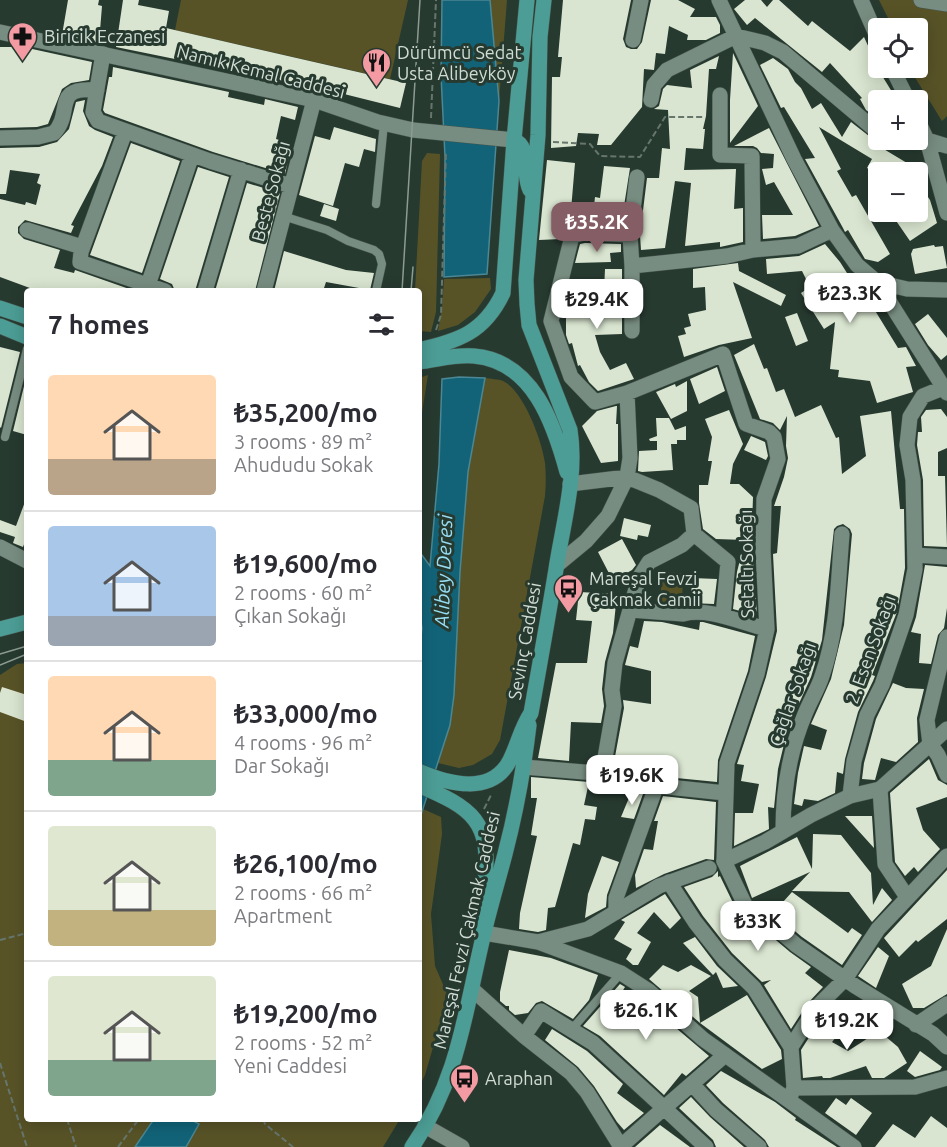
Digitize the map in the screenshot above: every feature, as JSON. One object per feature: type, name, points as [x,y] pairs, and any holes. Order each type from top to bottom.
[{"type":"main road","points":[[422,349],[458,340],[475,330],[496,308],[502,293],[509,139],[527,0]]},
{"type":"main road","points":[[544,0],[540,37],[538,141],[526,304],[530,325],[570,430],[573,446],[570,484]]},
{"type":"main road","points":[[509,139],[518,141],[524,148],[526,180],[534,195]]},
{"type":"main road","points":[[0,308],[24,316]]},
{"type":"main road","points":[[0,326],[24,336]]},
{"type":"main road","points":[[422,361],[462,356],[490,358],[504,364],[521,376],[551,422],[570,484]]},
{"type":"main road","name":"Sevinç Caddesi","points":[[422,785],[441,787],[481,783],[502,771],[510,760],[524,724],[531,713],[549,621],[570,484]]},
{"type":"main road","points":[[4,628],[24,623]]},
{"type":"main road","points":[[4,628],[24,630]]},
{"type":"main road","name":"Mareşal Fevzi Çakmak Caddesi","points":[[412,1147],[441,1096],[453,1067],[524,767],[531,713]]},
{"type":"main road","points":[[422,774],[441,787]]},
{"type":"main road","name":"Sevinç Caddesi","points":[[441,787],[467,810],[483,836],[486,861],[480,916],[484,933]]},
{"type":"street","points":[[633,40],[641,0]]},
{"type":"street","points":[[719,0],[794,159],[832,230],[857,265],[877,282],[945,391]]},
{"type":"street","points":[[861,0],[869,18]]},
{"type":"street","points":[[921,0],[947,4]]},
{"type":"street","name":"Namık Kemal Caddesi","points":[[0,32],[314,100],[384,123],[426,126],[509,139]]},
{"type":"street","points":[[651,100],[654,85],[667,70],[736,36],[765,43],[783,52],[868,124]]},
{"type":"street","points":[[104,54],[93,112],[98,121],[192,155],[291,186]]},
{"type":"street","points":[[0,138],[38,138],[54,133],[61,124],[68,96],[76,90],[97,90]]},
{"type":"street","points":[[720,95],[720,155],[752,156],[753,250]]},
{"type":"street","name":"Beste Sokağı","points":[[265,288],[314,100]]},
{"type":"street","points":[[125,132],[82,247],[80,262],[156,288]]},
{"type":"street","points":[[928,140],[947,146]]},
{"type":"street","points":[[928,144],[947,213]]},
{"type":"street","points":[[148,285],[192,155]]},
{"type":"street","points":[[206,288],[241,170]]},
{"type":"street","points":[[632,331],[630,234],[637,177]]},
{"type":"street","points":[[27,230],[82,247]]},
{"type":"street","points":[[632,266],[798,246],[832,230]]},
{"type":"street","points":[[557,565],[586,541],[608,516],[627,477],[630,458],[627,393],[595,402],[571,377],[550,321],[572,236],[584,233],[630,234]]},
{"type":"street","points":[[877,282],[907,289],[947,290]]},
{"type":"street","name":"Setaltı Sokağı","points":[[627,393],[723,354],[747,424],[769,432],[777,445],[778,459],[764,499],[763,551],[767,629],[757,674],[727,763],[724,861]]},
{"type":"street","name":"2. Esen Sokağı","points":[[850,796],[854,761],[867,715],[882,685],[906,615],[915,569],[913,480],[907,445],[910,417],[923,396],[945,391]]},
{"type":"street","points":[[570,484],[627,477],[659,490],[690,508],[694,534],[728,562],[723,616]]},
{"type":"street","points":[[602,775],[614,706],[612,690],[615,663],[639,578],[649,562],[682,545],[694,534]]},
{"type":"street","name":"Çağlar Sokağı","points":[[783,831],[783,799],[788,767],[804,715],[822,677],[833,633],[842,534]]},
{"type":"street","points":[[0,547],[24,559]]},
{"type":"street","points":[[915,555],[947,557]]},
{"type":"street","points":[[630,610],[682,614],[690,612],[723,616],[767,629]]},
{"type":"street","points":[[947,637],[927,720],[930,744],[947,775]]},
{"type":"street","points":[[947,729],[880,789],[850,796],[724,861],[746,907],[761,915],[796,945],[845,979],[933,1034],[947,1047]]},
{"type":"street","points":[[524,767],[596,773],[621,782],[725,793]]},
{"type":"street","points":[[616,912],[615,898],[656,787]]},
{"type":"street","points":[[880,789],[885,864],[907,897]]},
{"type":"street","points":[[791,1047],[816,1008],[845,979],[878,929],[947,856]]},
{"type":"street","points":[[538,942],[588,929],[659,886],[709,868]]},
{"type":"street","points":[[669,882],[695,922],[724,960],[754,988],[791,1047],[792,1094]]},
{"type":"street","points":[[484,933],[538,942],[621,973],[649,991],[703,1039],[725,1055],[792,1094],[854,1147]]},
{"type":"street","points":[[472,989],[524,1036],[571,1073],[587,1092],[621,1147],[725,1055]]},
{"type":"street","points":[[916,1025],[947,1004]]},
{"type":"street","points":[[524,1036],[541,1011],[593,1043],[706,1147]]},
{"type":"street","points":[[792,1094],[915,1087],[947,1078]]},
{"type":"street","points":[[692,1084],[716,1110],[759,1147]]},
{"type":"street","points":[[425,1126],[462,1147]]},
{"type":"lane","points":[[376,204],[384,123]]},
{"type":"lane","points":[[283,216],[327,230],[348,241],[374,250],[379,254],[382,264],[376,288]]},
{"type":"lane","points":[[5,437],[24,361]]},
{"type":"lane","points":[[572,1030],[621,973]]},
{"type":"path","points":[[426,126],[435,0]]},
{"type":"path","points":[[538,141],[590,144],[600,156],[640,157],[665,117],[719,117]]},
{"type":"path","points":[[434,335],[441,315],[446,151]]},
{"type":"path","points":[[481,816],[494,787]]},
{"type":"path","points":[[0,940],[24,934]]},
{"type":"path","points":[[0,1063],[27,1147]]},
{"type":"path","points":[[68,1122],[76,1147]]},
{"type":"path","points":[[118,1147],[137,1122]]},
{"type":"path","points":[[264,1122],[293,1147]]},
{"type":"shaded area","points":[[181,0],[408,0],[390,79],[175,30]]},
{"type":"shaded area","points":[[490,0],[507,0],[499,101]]},
{"type":"shaded area","points":[[879,0],[947,0],[947,116],[942,121],[928,99],[928,90],[923,90],[915,78],[928,78],[928,18],[888,18]]},
{"type":"shaded area","points":[[427,153],[440,154],[436,312],[431,332],[422,331],[422,288],[415,288],[422,161]]},
{"type":"shaded area","points":[[490,278],[491,289],[475,312],[458,325],[438,331],[444,279]]},
{"type":"shaded area","points":[[428,375],[422,412],[422,377]]},
{"type":"shaded area","points":[[485,378],[503,381],[511,386],[525,406],[536,430],[543,454],[546,471],[545,492],[500,740],[492,754],[473,765],[459,768],[438,763],[450,725],[468,471]]},
{"type":"shaded area","points":[[661,572],[683,573],[682,604],[661,603]]},
{"type":"shaded area","points":[[24,663],[24,1122],[152,1122],[135,1147],[0,1147],[0,675],[17,664]]},
{"type":"shaded area","points":[[423,809],[441,817],[442,834],[431,914],[435,966],[448,996],[422,1081]]},
{"type":"shaded area","points":[[195,1122],[398,1122],[383,1147],[186,1147],[199,1125]]},
{"type":"water","points":[[442,0],[490,0],[499,101],[487,274],[444,277],[445,157],[441,75]]},
{"type":"water","name":"Alibey Deresi","points":[[485,378],[468,472],[454,695],[450,725],[422,812],[422,555],[430,566],[439,464],[442,379]]},
{"type":"water","points":[[152,1122],[195,1122],[199,1124],[186,1147],[135,1147]]},
{"type":"building","points":[[68,0],[99,0],[98,5],[102,6],[99,43],[62,35]]},
{"type":"building","points":[[123,0],[139,0],[138,5],[169,11],[166,28],[406,83],[400,108],[328,90],[116,47]]},
{"type":"building","points":[[563,0],[631,0],[623,39],[626,47],[631,49],[637,49],[642,42],[651,0],[678,0],[695,9],[690,17],[716,17],[720,25],[720,33],[706,40],[687,40],[688,35],[669,26],[665,54],[656,53],[654,70],[644,69],[642,107],[611,145],[597,145],[599,134],[578,133],[576,146],[551,148],[552,77],[560,77],[562,57],[558,57]]},
{"type":"building","points":[[745,0],[761,0],[767,7],[773,0],[779,0],[808,26],[812,21],[850,51],[864,37],[868,46],[868,78],[883,78],[891,90],[868,90],[868,112],[860,99],[862,98],[830,63],[822,72],[755,18],[747,25],[734,9]]},
{"type":"building","points":[[0,47],[23,47],[92,62],[89,80],[71,83],[62,89],[48,124],[37,127],[0,128]]},
{"type":"building","points":[[733,53],[758,106],[730,143],[730,100]]},
{"type":"building","points":[[719,56],[716,69],[709,69],[703,149],[686,148],[684,170],[736,169],[734,209],[743,208],[743,242],[720,247],[720,242],[685,246],[691,183],[675,181],[665,248],[641,250],[640,235],[647,178],[659,178],[662,148],[670,149],[668,110],[654,109],[659,106],[663,89],[667,85],[692,88],[690,70]]},
{"type":"building","points":[[773,58],[788,69],[812,109],[821,103],[842,137],[851,122],[868,135],[868,150],[885,150],[905,162],[870,162],[872,159],[819,127],[841,169],[837,171],[852,197],[856,195],[868,216],[868,222],[872,222],[890,254],[878,262],[865,259],[848,230],[845,232],[805,159],[815,158],[784,107],[781,108],[760,65]]},
{"type":"building","points":[[113,67],[229,92],[228,97],[264,105],[265,99],[298,107],[295,120],[281,116],[276,139],[292,144],[285,174],[213,152],[105,113],[103,110]]},
{"type":"building","points":[[85,100],[83,111],[89,126],[113,137],[102,166],[71,225],[74,226],[71,233],[25,220],[18,227],[18,233],[24,239],[60,250],[54,268],[74,273],[75,270],[126,288],[30,288],[0,277],[0,199],[25,205],[26,202],[36,205],[41,185],[37,183],[40,174],[10,170],[6,194],[0,194],[0,148],[39,147],[57,142],[69,129],[76,102]]},
{"type":"building","points":[[334,127],[376,139],[375,152],[364,149],[359,167],[345,163],[333,206],[299,195],[315,136],[330,140]]},
{"type":"building","points":[[769,128],[819,226],[795,236],[763,239],[762,215],[793,215],[774,182],[766,185],[762,169],[773,168],[774,154],[761,153],[753,146],[734,146]]},
{"type":"building","points":[[131,143],[180,161],[142,273],[90,255]]},
{"type":"building","points":[[547,160],[575,163],[571,210],[563,210],[561,239],[539,240]]},
{"type":"building","points":[[604,166],[630,168],[621,225],[592,224],[595,197],[600,198]]},
{"type":"building","points":[[198,167],[229,177],[196,288],[174,288],[172,284],[160,279]]},
{"type":"building","points":[[247,183],[280,193],[256,288],[216,288]]},
{"type":"building","points":[[928,197],[937,223],[910,241],[897,222],[928,222]]},
{"type":"building","points":[[324,204],[339,209],[336,221],[320,216]]},
{"type":"building","points":[[580,244],[621,244],[621,252],[610,253],[611,262],[575,263]]},
{"type":"building","points":[[825,244],[840,262],[868,306],[871,304],[898,348],[906,347],[916,366],[906,367],[913,392],[877,403],[870,381],[838,377],[839,370],[830,369],[835,322],[824,329],[801,293],[810,287],[802,271],[767,274],[766,259],[799,256]]},
{"type":"building","points":[[934,245],[935,247],[943,246],[947,268],[915,274],[911,254],[913,249]]},
{"type":"building","points":[[284,251],[346,270],[374,273],[370,288],[326,282],[324,288],[275,288]]},
{"type":"building","points":[[738,263],[739,271],[786,295],[781,306],[733,282],[752,338],[719,345],[684,357],[678,336],[686,334],[684,328],[691,326],[688,314],[706,310],[705,287],[693,288],[693,269]]},
{"type":"building","points":[[605,269],[622,269],[622,334],[595,335],[600,352],[610,370],[626,363],[634,379],[598,391],[589,382],[580,365],[578,366],[572,343],[569,344],[566,335],[566,316],[569,316],[570,291],[604,291]]},
{"type":"building","points":[[797,313],[808,341],[796,346],[785,317]]},
{"type":"building","points":[[928,314],[947,338],[947,355],[941,360],[915,324]]},
{"type":"building","points":[[754,344],[764,369],[767,368],[776,392],[784,389],[795,417],[821,405],[836,438],[839,437],[842,474],[866,456],[860,416],[891,411],[900,509],[904,509],[905,568],[897,612],[872,675],[875,676],[858,712],[843,774],[837,772],[835,793],[818,801],[804,799],[802,806],[794,804],[804,746],[821,750],[827,730],[811,724],[831,679],[844,625],[852,534],[850,529],[843,524],[834,529],[822,640],[811,677],[785,740],[778,769],[774,808],[768,807],[769,829],[734,846],[735,813],[753,813],[759,784],[741,781],[744,765],[737,764],[766,677],[777,631],[773,554],[777,553],[781,506],[774,506],[788,458],[787,416],[780,430],[773,423],[760,419],[734,355]]},
{"type":"building","points":[[0,347],[20,352],[1,428],[0,427]]},
{"type":"building","points":[[717,367],[725,391],[699,404],[690,379]]},
{"type":"building","points":[[687,381],[687,411],[671,419],[656,392],[675,384],[676,387]]},
{"type":"building","points":[[24,386],[24,434],[13,431]]},
{"type":"building","points":[[617,406],[618,461],[601,463],[582,426],[597,411]]},
{"type":"building","points":[[941,409],[947,417],[947,448],[938,452],[938,476],[945,476],[947,547],[924,546],[923,480],[917,445],[918,432],[922,432],[921,417],[926,410]]},
{"type":"building","points":[[729,410],[743,444],[733,464],[730,484],[739,484],[753,497],[751,555],[753,555],[757,616],[733,609],[737,572],[745,540],[716,539],[703,529],[699,503],[699,485],[708,485],[712,461],[708,461],[712,437],[705,419]]},
{"type":"building","points":[[656,418],[669,418],[675,430],[686,426],[686,440],[677,440],[677,444],[671,444],[673,470],[638,471],[639,451],[657,450],[657,441],[649,439],[657,436]]},
{"type":"building","points":[[751,436],[765,442],[768,456],[766,460],[744,450]]},
{"type":"building","points":[[24,504],[23,547],[13,543],[15,537],[0,532],[0,520],[16,526]]},
{"type":"building","points":[[624,518],[651,525],[648,537],[638,535],[637,540],[620,536]]},
{"type":"building","points":[[622,539],[636,565],[632,570],[613,581],[598,552]]},
{"type":"building","points":[[925,565],[947,567],[947,608],[944,628],[938,635],[931,664],[919,663],[921,634],[911,632],[916,617]]},
{"type":"building","points":[[692,578],[717,579],[714,604],[691,603]]},
{"type":"building","points":[[579,592],[617,594],[613,633],[605,662],[602,689],[604,706],[601,723],[571,722],[569,761],[538,758],[556,663],[587,663],[592,621],[576,620]]},
{"type":"building","points":[[644,621],[662,622],[699,630],[700,622],[703,622],[755,636],[748,671],[718,760],[717,782],[646,775],[648,768],[614,762],[624,708],[623,700],[651,704],[651,671],[625,665],[630,646],[638,648]]},
{"type":"building","points":[[893,683],[906,688],[924,689],[917,718],[918,742],[896,762],[881,758],[875,780],[862,779],[876,719]]},
{"type":"building","points":[[2,687],[24,694],[24,721],[0,712]]},
{"type":"building","points":[[929,759],[938,780],[947,785],[947,797],[916,808],[923,830],[940,849],[918,872],[914,867],[905,876],[895,862],[890,793]]},
{"type":"building","points":[[531,777],[589,782],[584,805],[597,807],[595,820],[585,819],[580,845],[573,843],[555,907],[548,908],[546,930],[538,932],[519,929],[520,913],[537,836],[531,835],[537,798],[531,798]]},
{"type":"building","points":[[631,793],[643,794],[634,819],[621,817]]},
{"type":"building","points":[[663,796],[716,802],[714,860],[706,859],[664,874],[636,888],[635,875],[644,849],[653,850],[658,821],[654,821]]},
{"type":"building","points":[[845,816],[872,816],[874,848]]},
{"type":"building","points":[[813,834],[841,835],[871,873],[873,905],[882,888],[892,900],[872,922],[849,892],[792,891],[810,872],[752,898],[740,866],[797,837],[812,869]]},
{"type":"building","points":[[602,856],[619,862],[607,895],[606,907],[585,918],[588,894]]},
{"type":"building","points":[[947,870],[947,919],[918,942],[916,940],[899,957],[884,938]]},
{"type":"building","points":[[718,871],[718,877],[720,876],[736,909],[721,915],[733,930],[744,937],[757,924],[811,967],[805,973],[823,987],[808,1003],[791,1029],[764,985],[771,980],[762,982],[732,953],[684,887],[712,877]]},
{"type":"building","points":[[792,892],[848,933],[852,928],[862,935],[842,965],[773,913]]},
{"type":"building","points":[[665,894],[681,918],[670,929],[654,912],[637,933],[651,942],[638,965],[633,965],[626,959],[632,949],[614,939],[625,922],[621,920]]},
{"type":"building","points":[[947,929],[947,994],[924,1008],[913,1008],[902,984],[931,966]]},
{"type":"building","points":[[695,937],[717,966],[738,986],[723,988],[716,972],[713,975],[683,943]]},
{"type":"building","points":[[878,947],[889,956],[876,988],[858,976]]},
{"type":"building","points":[[509,950],[551,958],[598,975],[589,1000],[573,1019],[542,1001],[536,1003],[528,1013],[515,1015],[509,1010],[509,1006],[500,1001]]},
{"type":"building","points":[[663,965],[678,972],[691,965],[711,976],[689,991],[698,997],[700,1023],[649,979]]},
{"type":"building","points":[[620,984],[625,987],[607,1017],[632,995],[640,1001],[641,999],[709,1056],[686,1076],[682,1073],[664,1095],[600,1036],[583,1026]]},
{"type":"building","points":[[747,995],[781,1050],[782,1059],[762,1069],[700,1023]]},
{"type":"building","points":[[838,1000],[849,1006],[836,1025],[842,1030],[832,1042],[848,1051],[879,1031],[898,1047],[907,1063],[884,1078],[872,1078],[866,1066],[830,1078],[822,1076],[803,1078],[801,1050],[824,1014]]},
{"type":"building","points":[[552,1029],[587,1051],[623,1084],[617,1093],[644,1113],[624,1130],[578,1067],[545,1040]]},
{"type":"building","points":[[920,1051],[942,1067],[940,1070],[915,1077],[907,1071]]},
{"type":"building","points":[[721,1071],[775,1102],[796,1118],[795,1120],[837,1147],[769,1147],[765,1140],[706,1085]]},
{"type":"building","points":[[691,1097],[744,1147],[716,1147],[713,1140],[679,1108]]},
{"type":"building","points":[[836,1098],[846,1105],[851,1098],[872,1113],[856,1135],[825,1113]]},
{"type":"building","points":[[931,1116],[947,1128],[947,1147],[875,1147],[893,1124],[915,1138]]},
{"type":"building","points":[[660,1125],[690,1147],[635,1147]]},
{"type":"tram line","points":[[402,288],[420,0]]},
{"type":"tram line","points":[[411,288],[413,267]]},
{"type":"tram line","points":[[0,654],[24,647]]},
{"type":"tram line","points":[[0,665],[24,655]]},
{"type":"place","name":"Biricik Eczanesi","points":[[23,62]]},
{"type":"place","name":"Dürümcü Sedat Usta Alibeyköy","points":[[376,88]]},
{"type":"place","name":"Mareşal Fevzi Çakmak Camii","points":[[568,614]]},
{"type":"place","name":"Araphan","points":[[464,1104]]}]
